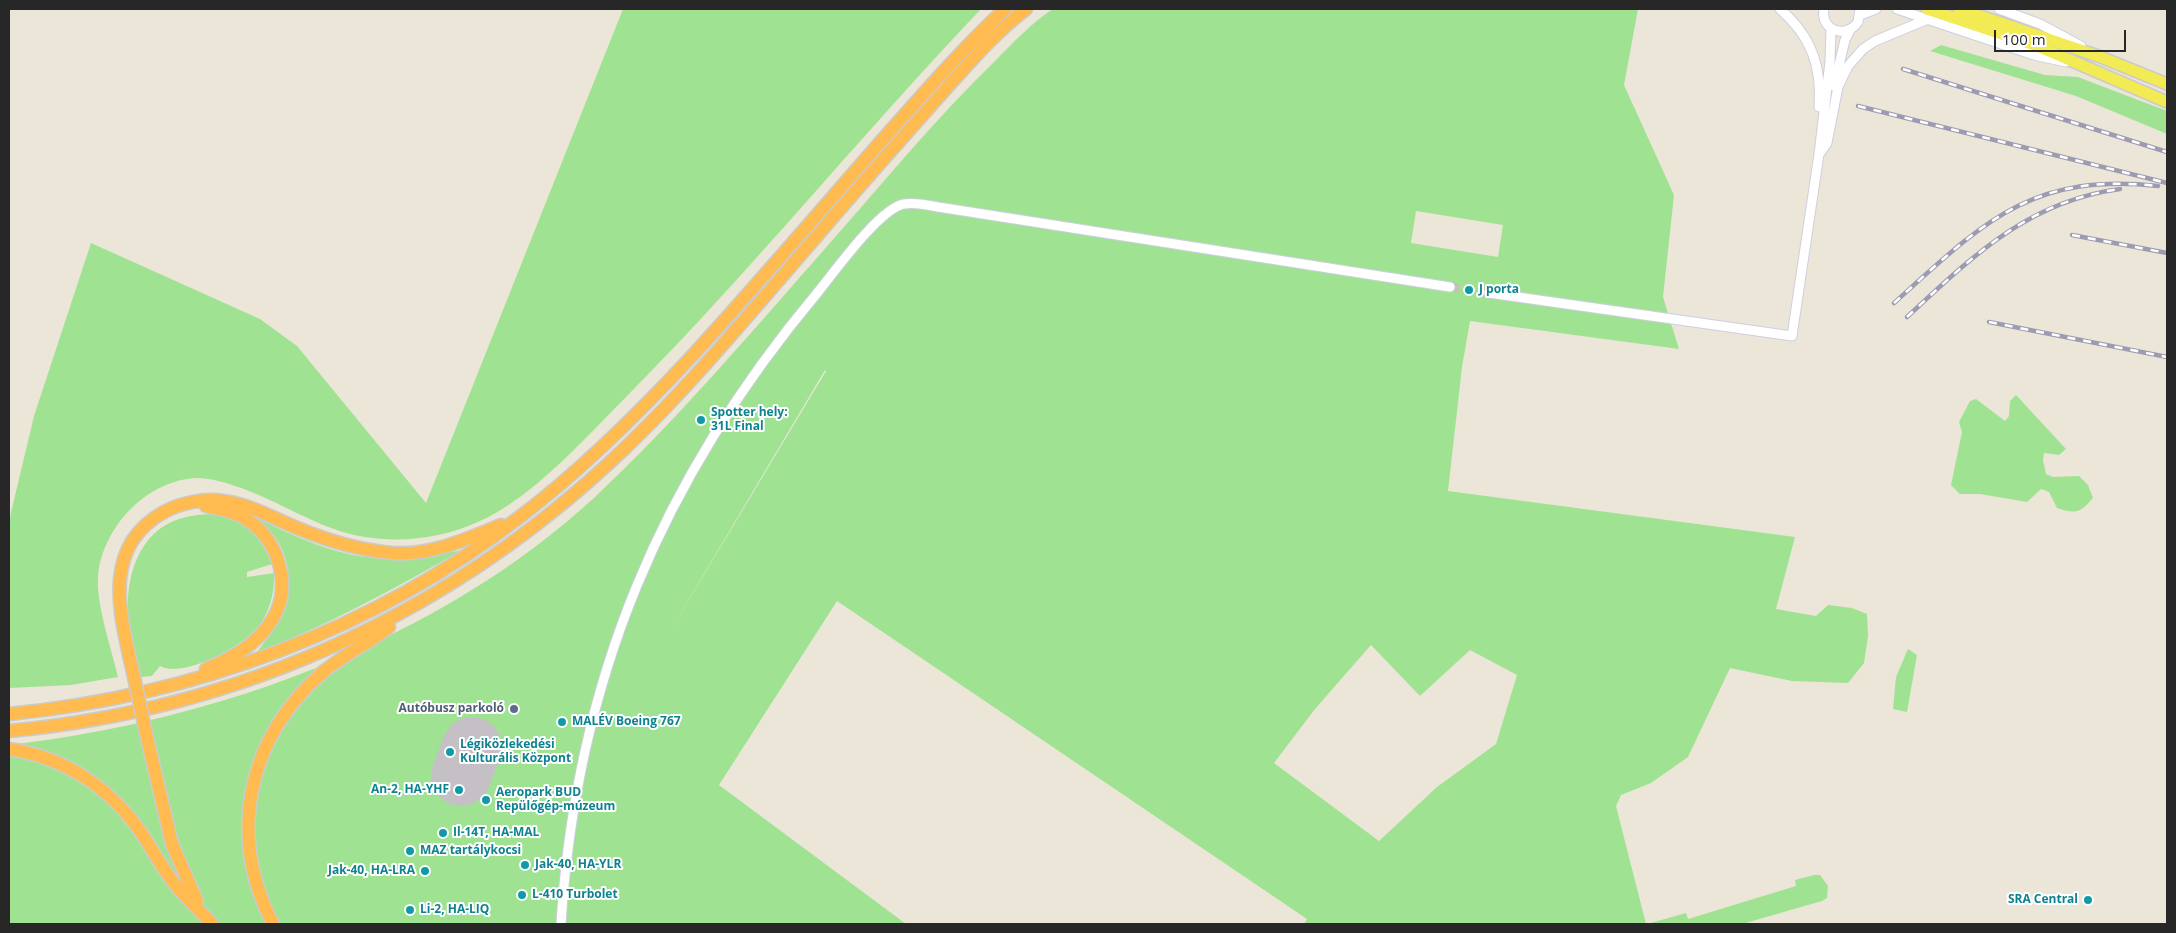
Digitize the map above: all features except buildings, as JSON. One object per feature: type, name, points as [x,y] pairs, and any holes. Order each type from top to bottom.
[{"type":"highway","points":[[9,714],[101,701],[158,690],[284,650],[373,610],[471,552],[520,518],[588,460],[662,388],[950,63],[1005,9]]},
{"type":"highway","points":[[9,731],[112,716],[221,689],[312,656],[410,609],[518,539],[572,496],[626,447],[704,364],[961,72],[1026,9]]},
{"type":"highway","points":[[208,919],[188,884],[172,844],[148,742],[119,600],[121,567],[124,556],[130,542],[143,525],[172,508],[191,503],[223,501],[246,506],[345,546],[395,553],[430,550],[457,543],[520,518]]},
{"type":"highway","points":[[158,690],[225,661],[246,648],[273,618],[281,592],[280,568],[275,550],[258,528],[235,513],[191,503]]},
{"type":"highway","points":[[273,924],[258,892],[250,861],[248,838],[250,801],[255,776],[265,745],[278,722],[310,684],[340,659],[382,633],[410,609]]},
{"type":"highway","points":[[9,749],[28,752],[75,770],[103,790],[134,822],[178,888],[208,919]]},
{"type":"main road","points":[[1959,9],[2037,40],[2094,69],[2167,102]]},
{"type":"main road","points":[[1927,14],[2098,56],[2167,84]]},
{"type":"street","points":[[1780,9],[1792,19],[1802,33],[1818,67],[1821,83],[1816,140],[1819,154]]},
{"type":"street","points":[[1824,9],[1824,20],[1831,29],[1843,32],[1850,30]]},
{"type":"street","points":[[1819,154],[1845,40],[1850,30],[1858,22],[1860,12],[1876,9]]},
{"type":"street","points":[[1897,9],[1927,14],[2034,55],[2094,69]]},
{"type":"street","points":[[1999,9],[2040,24],[2098,56]]},
{"type":"street","points":[[1819,154],[1826,143],[1838,87],[1851,62],[1863,49],[1875,41],[1927,14]]},
{"type":"street","points":[[1488,293],[1792,336],[1819,154],[1830,62],[1831,29]]},
{"type":"street","points":[[561,924],[572,820],[590,731],[611,655],[651,549],[680,491],[749,380],[808,304],[871,229],[894,207],[905,204],[938,207],[1450,287]]},
{"type":"green space","points":[[623,9],[981,9],[674,348],[558,465],[519,498],[478,522],[450,532],[422,538],[379,539],[331,528],[251,492],[211,479],[197,478],[178,481],[161,487],[144,497],[130,510],[108,541],[101,559],[98,577],[99,601],[118,677],[71,685],[9,688],[9,521],[34,416],[91,243],[260,319],[297,346],[426,503]]},
{"type":"green space","points":[[1053,9],[1638,9],[1624,85],[1674,195],[1663,297],[1679,349],[1470,321],[1462,367],[1448,491],[1795,537],[1776,609],[1816,616],[1828,605],[1852,608],[1867,614],[1868,636],[1864,663],[1848,683],[1792,681],[1730,668],[1688,757],[1651,783],[1621,795],[1616,806],[1646,924],[1304,924],[1307,919],[837,601],[719,785],[906,924],[9,924],[9,745],[88,733],[167,716],[245,694],[322,666],[397,632],[468,592],[535,547],[596,496],[687,404],[951,106],[1015,41]],"holes":[[[1416,211],[1503,225],[1498,257],[1411,243]],[[825,370],[826,371],[663,643]],[[1371,645],[1420,696],[1470,650],[1517,675],[1496,744],[1437,787],[1379,841],[1274,763],[1315,709]]]},
{"type":"green space","points":[[1941,45],[2045,75],[2078,77],[2167,111],[2167,134],[2076,96],[1930,51]]},
{"type":"green space","points":[[2016,395],[2066,449],[2059,455],[2044,453],[2043,460],[2046,474],[2053,477],[2079,476],[2088,485],[2093,498],[2085,507],[2077,511],[2057,508],[2049,492],[2041,489],[2027,502],[1980,494],[1960,494],[1951,485],[1962,432],[1959,422],[1970,401],[1976,399],[2005,421],[2009,416],[2010,401]]},
{"type":"green space","points":[[217,514],[244,526],[258,538],[268,554],[272,564],[247,572],[247,577],[274,573],[273,593],[267,613],[260,625],[252,633],[241,642],[213,658],[184,668],[171,669],[160,666],[152,676],[141,677],[131,637],[128,613],[130,585],[138,557],[154,534],[165,525],[188,517]]},
{"type":"green space","points":[[255,517],[308,541],[332,550],[355,555],[379,558],[404,558],[431,556],[462,550],[361,605],[256,653],[278,619],[285,602],[288,584],[287,566],[282,548],[271,532]]},
{"type":"green space","points":[[1908,649],[1917,655],[1907,712],[1893,709],[1896,677]]},
{"type":"green space","points":[[1820,875],[1828,886],[1827,898],[1822,901],[1742,924],[1647,924],[1686,913],[1688,919],[1796,886],[1795,880]]},
{"type":"runway","points":[[461,776],[472,747]]},
{"type":"tunnel","points":[[1450,287],[1489,293]]},
{"type":"railway","points":[[1903,69],[2167,152]]},
{"type":"railway","points":[[1858,106],[2167,183]]},
{"type":"railway","points":[[1894,303],[1954,249],[1982,228],[2011,210],[2041,196],[2075,187],[2114,184],[2158,186]]},
{"type":"railway","points":[[1907,317],[1979,253],[2029,219],[2087,195],[2120,189]]},
{"type":"railway","points":[[2072,235],[2167,253]]},
{"type":"railway","points":[[1989,322],[2167,357]]},
{"type":"place","name":"J porta","points":[[1469,290]]},
{"type":"place","name":"Spotter hely: 31L Final","points":[[701,420]]},
{"type":"place","name":"Autóbusz parkoló","points":[[514,709]]},
{"type":"place","name":"MALÉV Boeing 767","points":[[562,722]]},
{"type":"place","name":"Légiközlekedési Kulturális Központ","points":[[450,752]]},
{"type":"place","name":"An-2, HA-YHF","points":[[459,790]]},
{"type":"place","name":"Aeropark BUD Repülőgép-múzeum","points":[[486,800]]},
{"type":"place","name":"Il-14T, HA-MAL","points":[[443,833]]},
{"type":"place","name":"MAZ tartálykocsi","points":[[410,851]]},
{"type":"place","name":"Jak-40, HA-YLR","points":[[525,865]]},
{"type":"place","name":"Jak-40, HA-LRA","points":[[425,871]]},
{"type":"place","name":"L-410 Turbolet","points":[[522,895]]},
{"type":"place","name":"SRA Central","points":[[2088,900]]},
{"type":"place","name":"Li-2, HA-LIQ","points":[[410,910]]}]
